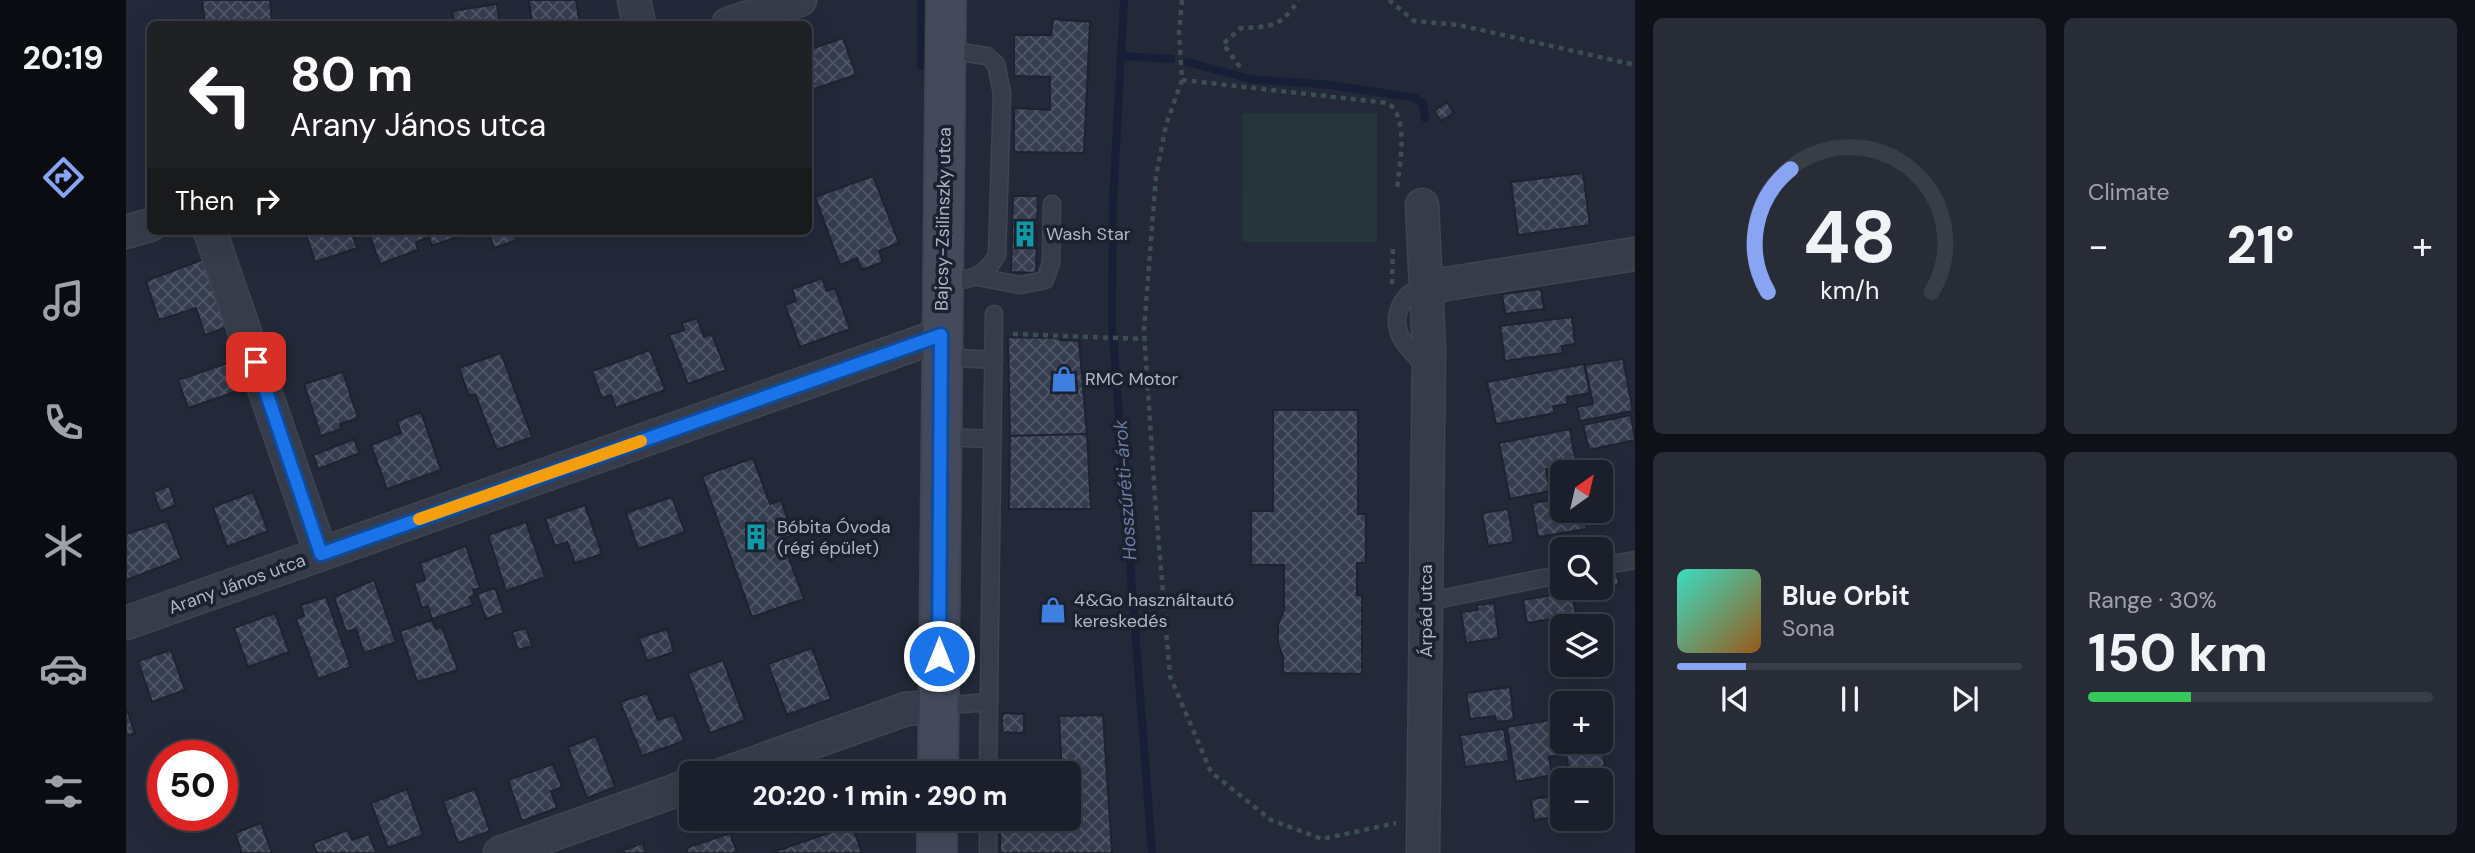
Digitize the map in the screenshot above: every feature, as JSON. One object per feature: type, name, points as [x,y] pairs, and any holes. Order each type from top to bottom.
[{"type":"main road","name":"Bajcsy-Zsilinszky utca","points":[[937,761],[941,346],[961,280],[945,50],[946,0]]},
{"type":"main road","points":[[937,831],[937,853]]},
{"type":"street","points":[[634,0],[638,21]]},
{"type":"street","points":[[738,21],[800,0]]},
{"type":"street","name":"Árpád utca","points":[[1409,203],[1427,288],[1429,370],[1423,853]]},
{"type":"street","points":[[126,232],[147,226]]},
{"type":"street","points":[[211,235],[321,554]]},
{"type":"street","points":[[1427,288],[1635,254]]},
{"type":"street","name":"Arany János utca","points":[[126,623],[321,554],[941,346]]},
{"type":"street","points":[[760,761],[906,709],[938,706]]},
{"type":"street","points":[[500,853],[679,789]]},
{"type":"lane","points":[[945,50],[987,56],[996,64],[1002,93],[997,255],[989,269],[961,280]]},
{"type":"lane","points":[[961,280],[1020,285],[1045,280],[1051,263],[1052,204]]},
{"type":"lane","points":[[1427,288],[1408,294],[1398,309],[1399,333],[1429,370]]},
{"type":"lane","points":[[988,761],[994,314]]},
{"type":"lane","points":[[941,346],[994,360]]},
{"type":"lane","points":[[941,437],[993,439]]},
{"type":"lane","points":[[1613,564],[1635,560]]},
{"type":"lane","points":[[1426,602],[1550,577]]},
{"type":"lane","points":[[938,706],[989,702]]},
{"type":"lane","points":[[988,831],[988,853]]},
{"type":"path","points":[[1182,0],[1179,32],[1182,80],[1166,125],[1156,176],[1145,339],[1170,676],[1212,772],[1270,820],[1322,839],[1423,817]]},
{"type":"path","points":[[1240,67],[1223,44],[1241,28],[1271,26],[1289,15],[1298,0]]},
{"type":"path","points":[[1389,0],[1413,21],[1459,25],[1635,65]]},
{"type":"path","points":[[1182,80],[1388,103],[1394,108],[1402,124],[1409,203]]},
{"type":"path","points":[[1393,240],[1390,279],[1398,309]]},
{"type":"path","points":[[995,334],[1145,339]]},
{"type":"shaded area","points":[[1243,113],[1377,113],[1377,242],[1242,242]]},
{"type":"building","points":[[202,0],[270,0],[272,21],[205,21]]},
{"type":"building","points":[[529,0],[576,0],[580,21],[532,21]]},
{"type":"building","points":[[497,4],[500,21],[454,21],[452,11]]},
{"type":"building","points":[[1053,19],[1090,22],[1084,153],[1014,152],[1014,108],[1050,110],[1050,77],[1014,76],[1014,35],[1051,35]]},
{"type":"building","points":[[843,38],[856,75],[812,90],[812,49]]},
{"type":"building","points":[[1447,102],[1454,113],[1441,121],[1434,111]]},
{"type":"building","points":[[1583,173],[1590,225],[1518,235],[1511,182]]},
{"type":"building","points":[[873,176],[899,243],[879,251],[883,262],[862,270],[857,258],[840,265],[815,197]]},
{"type":"building","name":"Wash Star","points":[[1013,196],[1038,196],[1036,273],[1011,272]]},
{"type":"building","points":[[306,235],[352,235],[357,248],[315,262]]},
{"type":"building","points":[[369,235],[463,235],[432,246],[429,237],[416,242],[418,250],[380,264]]},
{"type":"building","points":[[489,235],[515,235],[517,240],[494,248]]},
{"type":"building","points":[[204,259],[227,327],[205,335],[196,308],[159,320],[146,281]]},
{"type":"building","points":[[822,278],[827,291],[835,288],[850,329],[800,347],[785,305],[796,301],[792,289]]},
{"type":"building","points":[[1541,289],[1544,309],[1505,314],[1502,294]]},
{"type":"building","points":[[1572,317],[1575,344],[1562,346],[1563,353],[1505,361],[1500,326]]},
{"type":"building","points":[[697,318],[704,337],[712,334],[726,370],[688,384],[669,335],[684,330],[682,323]]},
{"type":"building","points":[[1008,337],[1079,341],[1087,434],[1010,436]]},
{"type":"building","points":[[650,350],[665,390],[616,408],[611,395],[602,398],[592,371]]},
{"type":"building","points":[[501,353],[532,437],[497,450],[475,394],[469,396],[459,368]]},
{"type":"building","points":[[1623,359],[1633,411],[1580,421],[1577,407],[1593,404],[1585,365]]},
{"type":"building","points":[[231,362],[241,390],[188,408],[178,380]]},
{"type":"building","points":[[1584,364],[1590,393],[1567,397],[1568,404],[1553,406],[1555,413],[1496,424],[1487,382]]},
{"type":"building","points":[[343,372],[358,418],[340,424],[341,429],[321,436],[304,384]]},
{"type":"building","points":[[1273,410],[1358,410],[1358,514],[1366,514],[1366,563],[1357,563],[1357,595],[1362,595],[1362,674],[1283,673],[1278,625],[1284,610],[1284,565],[1251,565],[1251,511],[1273,511]]},
{"type":"building","points":[[421,412],[441,470],[387,489],[371,445],[401,433],[397,421]]},
{"type":"building","points":[[1631,415],[1635,440],[1589,450],[1583,425]]},
{"type":"building","points":[[1570,429],[1575,460],[1550,460],[1550,468],[1546,469],[1550,491],[1510,499],[1499,443]]},
{"type":"building","points":[[1087,434],[1091,509],[1009,509],[1010,436]]},
{"type":"building","points":[[354,439],[360,453],[318,469],[313,455]]},
{"type":"building","name":"Bóbita Óvoda (régi épület)","points":[[753,458],[770,504],[781,500],[793,535],[782,539],[804,599],[752,617],[702,476]]},
{"type":"building","points":[[169,486],[176,505],[160,511],[153,492]]},
{"type":"building","points":[[253,492],[268,531],[227,547],[213,507]]},
{"type":"building","points":[[672,497],[685,532],[638,549],[626,513]]},
{"type":"building","points":[[1550,500],[1550,523],[1586,523],[1587,529],[1538,537],[1532,503]]},
{"type":"building","points":[[585,505],[602,554],[575,563],[567,542],[555,546],[545,519]]},
{"type":"building","points":[[1508,509],[1514,542],[1488,546],[1482,513]]},
{"type":"building","points":[[167,521],[181,559],[126,580],[126,534]]},
{"type":"building","points":[[526,522],[545,577],[506,591],[488,535]]},
{"type":"building","points":[[466,546],[480,588],[473,590],[475,596],[470,597],[473,605],[432,619],[428,606],[422,608],[414,583],[425,580],[420,563]]},
{"type":"building","points":[[1616,569],[1619,585],[1613,586],[1613,570]]},
{"type":"building","points":[[374,580],[396,642],[364,653],[356,629],[346,632],[334,597]]},
{"type":"building","points":[[495,588],[504,613],[486,619],[477,594]]},
{"type":"building","points":[[1550,596],[1550,600],[1573,600],[1576,614],[1550,614],[1550,619],[1527,623],[1523,600]]},
{"type":"building","points":[[326,597],[351,667],[318,679],[296,619],[304,616],[301,605]]},
{"type":"building","points":[[1494,603],[1499,638],[1466,643],[1461,612],[1478,610],[1477,605]]},
{"type":"building","points":[[275,613],[289,652],[248,667],[234,628]]},
{"type":"building","points":[[432,620],[436,629],[442,627],[458,670],[417,682],[400,631]]},
{"type":"building","points":[[526,628],[532,646],[518,650],[512,632]]},
{"type":"building","points":[[667,629],[674,652],[647,661],[639,638]]},
{"type":"building","points":[[812,648],[831,699],[787,715],[768,664]]},
{"type":"building","points":[[171,650],[185,690],[152,702],[138,661]]},
{"type":"building","points":[[723,660],[745,720],[710,733],[688,673]]},
{"type":"building","points":[[1510,687],[1514,720],[1496,722],[1495,716],[1470,719],[1466,693]]},
{"type":"building","points":[[647,693],[658,720],[674,715],[684,741],[642,756],[620,702]]},
{"type":"building","points":[[126,707],[135,733],[126,736]]},
{"type":"building","points":[[1002,713],[1024,714],[1024,733],[1002,732]]},
{"type":"building","points":[[1103,715],[1112,853],[1000,853],[1000,831],[1081,831],[1081,761],[1061,761],[1059,716]]},
{"type":"building","points":[[1550,720],[1550,754],[1566,754],[1549,757],[1550,775],[1516,782],[1507,727]]},
{"type":"building","points":[[1504,729],[1509,761],[1465,767],[1460,735]]},
{"type":"building","points":[[596,736],[615,787],[587,798],[568,747]]},
{"type":"building","points":[[1566,754],[1603,754],[1605,766],[1568,768]]},
{"type":"building","points":[[553,764],[562,787],[551,791],[557,808],[522,821],[508,780]]},
{"type":"building","points":[[407,789],[423,835],[388,848],[371,803]]},
{"type":"building","points":[[475,789],[490,831],[458,843],[443,801]]},
{"type":"building","points":[[1550,797],[1550,818],[1534,820],[1531,799]]},
{"type":"building","points":[[261,823],[272,853],[242,853],[235,833]]},
{"type":"building","points":[[348,830],[352,840],[369,834],[376,853],[317,853],[313,843]]},
{"type":"building","points":[[834,831],[854,831],[862,853],[770,853]]},
{"type":"building","points":[[730,833],[737,853],[688,853],[686,848]]},
{"type":"building","points":[[643,843],[646,853],[616,853]]},
{"type":"waterway","points":[[921,0],[921,66]]},
{"type":"waterway","name":"Hosszúréti-árok","points":[[1124,0],[1113,201],[1112,323],[1152,853]]},
{"type":"waterway","points":[[1121,56],[1171,59]]},
{"type":"waterway","points":[[1187,62],[1250,79],[1331,85],[1415,98],[1423,103],[1425,118]]},
{"type":"slow traffic","points":[[419,519],[641,441]]},
{"type":"place","name":"Wash Star","points":[[1025,234]]},
{"type":"place","name":"RMC Motor","points":[[1064,379]]},
{"type":"place","name":"Bóbita Óvoda (régi épület)","points":[[756,537]]},
{"type":"place","name":"4&Go használtautó kereskedés","points":[[1053,610]]},
{"type":"route","points":[[256,362],[321,554],[941,335],[939,656]]}]
